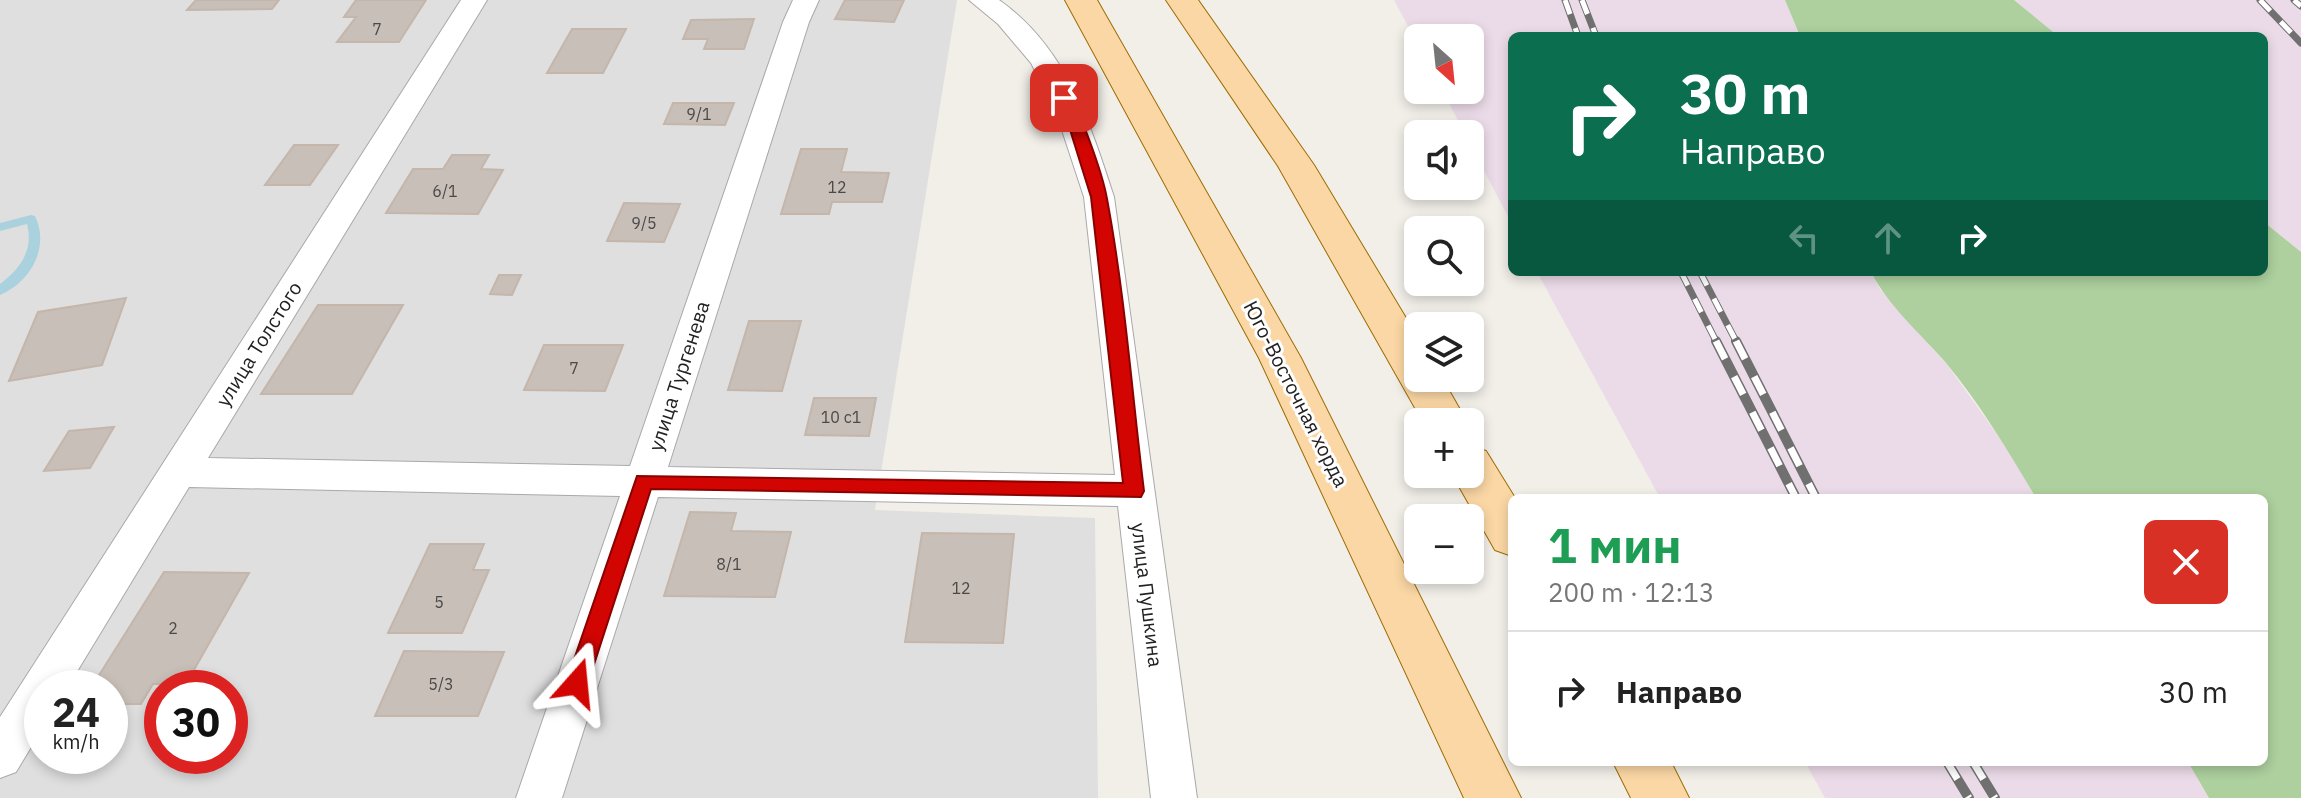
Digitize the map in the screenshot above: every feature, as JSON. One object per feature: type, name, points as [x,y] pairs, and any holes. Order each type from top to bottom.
[{"type":"main road","name":"Юго-Восточная хорда","points":[[1081,0],[1280,358],[1493,798]]},
{"type":"main road","points":[[1182,0],[1296,165],[1404,351]]},
{"type":"main road","points":[[1484,488],[1508,529]]},
{"type":"main road","points":[[1643,766],[1661,798]]},
{"type":"street","name":"улица Толстого","points":[[55,670],[474,0]]},
{"type":"street","name":"улица Тургенева","points":[[539,798],[796,22],[806,0]]},
{"type":"street","name":"улица Пушкина","points":[[982,0],[1008,15],[1043,54],[1074,120],[1099,197],[1174,798]]},
{"type":"street","points":[[178,472],[1134,491]]},
{"type":"street","name":"улица Толстого","points":[[0,757],[24,719]]},
{"type":"shaded area","points":[[0,0],[957,0],[875,510],[1095,518],[1098,798],[0,798]]},
{"type":"shaded area","points":[[1394,0],[1785,0],[1798,32],[1508,32],[1508,216],[1484,171],[1484,120],[1458,120],[1449,104],[1484,104],[1484,24],[1407,24]]},
{"type":"shaded area","points":[[2014,0],[2301,0],[2301,252],[2268,225],[2268,32],[2053,32]]},
{"type":"shaded area","points":[[1539,276],[1873,276],[1880,289],[1948,366],[2009,451],[2034,494],[1658,494]]},
{"type":"shaded area","points":[[1807,766],[2190,766],[2209,798],[1825,798]]},
{"type":"green space","points":[[1785,0],[2014,0],[2053,32],[1798,32]]},
{"type":"green space","points":[[2268,225],[2301,252],[2301,798],[2209,798],[2190,766],[2268,766],[2268,494],[2034,494],[1971,395],[1873,276],[2268,276]]},
{"type":"building","points":[[196,0],[279,0],[272,9],[187,10]]},
{"type":"building","points":[[356,0],[426,0],[399,42],[337,42],[356,17],[344,17]]},
{"type":"building","points":[[845,0],[904,0],[894,22],[835,19]]},
{"type":"building","points":[[754,19],[744,49],[704,49],[708,39],[683,39],[691,20]]},
{"type":"building","points":[[572,29],[626,29],[603,73],[547,73]]},
{"type":"building","points":[[673,103],[734,103],[725,125],[664,124]]},
{"type":"building","points":[[294,145],[338,145],[310,185],[265,185]]},
{"type":"building","points":[[801,149],[847,149],[841,172],[889,173],[882,202],[832,202],[829,214],[781,214]]},
{"type":"building","points":[[452,155],[489,155],[481,169],[503,170],[478,214],[386,213],[413,169],[443,169]]},
{"type":"building","points":[[624,203],[680,204],[664,242],[607,241]]},
{"type":"building","points":[[499,275],[521,275],[512,295],[490,294]]},
{"type":"building","points":[[126,298],[102,365],[9,381],[38,312]]},
{"type":"building","points":[[318,305],[403,305],[352,394],[261,394]]},
{"type":"building","points":[[749,321],[801,321],[782,391],[728,390]]},
{"type":"building","points":[[544,345],[623,345],[605,391],[524,390]]},
{"type":"building","points":[[814,398],[876,398],[869,436],[805,435]]},
{"type":"building","points":[[114,427],[90,468],[44,471],[69,431]]},
{"type":"building","points":[[690,512],[736,513],[731,531],[791,532],[775,597],[664,596]]},
{"type":"building","points":[[922,533],[1014,534],[1003,643],[905,642]]},
{"type":"building","points":[[430,544],[484,544],[473,570],[489,570],[462,633],[388,633]]},
{"type":"building","points":[[164,572],[249,573],[194,670],[144,670],[144,699],[141,704],[128,704],[128,670],[102,670]]},
{"type":"building","points":[[404,651],[504,652],[478,716],[375,716]]},
{"type":"waterway","points":[[0,227],[31,219],[36,241],[24,269],[0,290]]},
{"type":"railway","points":[[1565,0],[1577,32]]},
{"type":"railway","points":[[1582,0],[1594,32]]},
{"type":"railway","points":[[2260,0],[2301,43]]},
{"type":"railway","points":[[2294,0],[2301,6]]},
{"type":"railway","points":[[1683,276],[1717,343]]},
{"type":"railway","points":[[1702,276],[1737,343]]},
{"type":"railway","points":[[1716,341],[1794,494]]},
{"type":"railway","points":[[1736,341],[1814,494]]},
{"type":"railway","points":[[1949,766],[1969,798]]},
{"type":"railway","points":[[1975,766],[1995,798]]},
{"type":"route","points":[[577,683],[644,481],[1134,491],[1099,197],[1064,98]]}]
